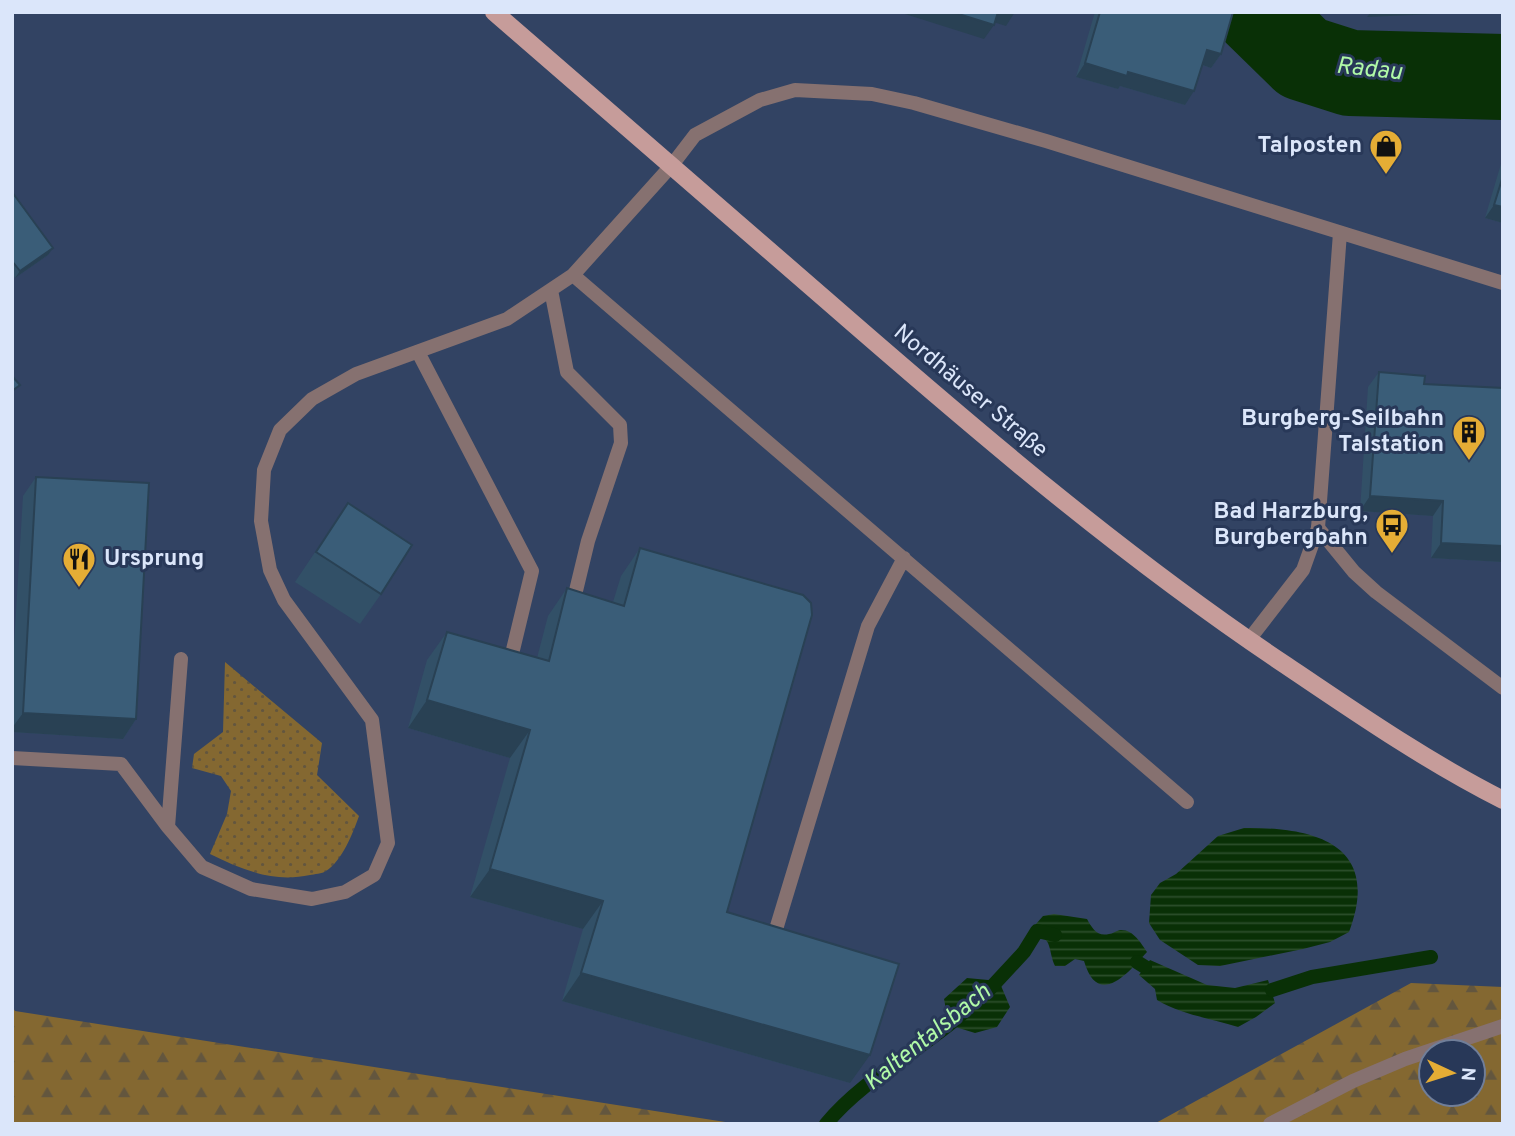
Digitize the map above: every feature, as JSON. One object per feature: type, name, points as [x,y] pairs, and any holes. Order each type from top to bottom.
[{"type":"main road","name":"Nordhäuser Straße","points":[[494,12],[1022,469],[1111,540],[1248,640],[1388,735],[1503,800]]},
{"type":"street","points":[[12,758],[121,764],[202,867],[251,889],[312,899],[345,892],[374,875],[388,844],[372,720],[284,600],[270,570],[261,521],[264,470],[280,430],[312,399],[356,374],[507,319],[573,275],[673,165],[695,135],[760,100],[795,90],[872,94],[914,103],[1046,141],[1503,283]]},
{"type":"street","points":[[1248,640],[1303,570],[1318,528],[1340,233]]},
{"type":"street","points":[[573,275],[1187,802]]},
{"type":"street","points":[[551,290],[567,372],[620,425],[621,443],[588,541],[574,599]]},
{"type":"street","points":[[418,352],[533,571],[511,658]]},
{"type":"street","points":[[1318,528],[1354,572],[1376,592],[1503,688]]},
{"type":"street","points":[[775,936],[868,626],[904,558]]},
{"type":"street","points":[[168,827],[181,660]]},
{"type":"street","points":[[1270,1124],[1405,1059],[1503,1026]]},
{"type":"green space","points":[[225,662],[322,743],[317,775],[359,816],[342,854],[324,872],[296,877],[258,874],[210,854],[227,814],[231,791],[221,776],[192,768],[194,754],[223,732]]},
{"type":"green space","points":[[1411,983],[1503,987],[1503,1124],[1154,1124]]},
{"type":"green space","points":[[12,1006],[15,1011],[738,1124],[12,1124]]},
{"type":"shaded area","points":[[1244,828],[1295,832],[1318,838],[1336,847],[1349,861],[1357,879],[1357,903],[1349,932],[1330,942],[1220,966],[1198,965],[1160,940],[1149,923],[1151,895],[1160,883],[1176,874],[1218,836]]},
{"type":"shaded area","points":[[1054,914],[1087,919],[1098,933],[1105,935],[1125,930],[1136,937],[1147,952],[1122,977],[1105,985],[1097,983],[1090,975],[1084,961],[1075,959],[1065,966],[1055,966],[1048,943],[1036,924],[1043,916]]},
{"type":"shaded area","points":[[1150,960],[1207,985],[1235,988],[1268,980],[1275,1003],[1238,1027],[1186,1013],[1157,1000],[1155,989],[1139,975]]},
{"type":"shaded area","points":[[967,978],[999,981],[1010,1007],[997,1027],[975,1033],[949,1025],[944,999]]},
{"type":"building","points":[[952,12],[998,12],[994,25]]},
{"type":"building","points":[[1100,12],[1233,12],[1221,54],[1207,50],[1194,91],[1128,72],[1127,76],[1085,63]]},
{"type":"building","points":[[1503,176],[1503,207],[1494,205]]},
{"type":"building","points":[[12,192],[53,248],[20,271],[12,261]]},
{"type":"building","points":[[1379,372],[1425,376],[1424,384],[1503,388],[1503,546],[1441,543],[1443,501],[1370,496]]},
{"type":"building","points":[[12,376],[20,385],[12,391]]},
{"type":"building","points":[[36,477],[149,483],[136,719],[23,713]]},
{"type":"building","points":[[348,503],[412,545],[381,594],[316,552]]},
{"type":"building","points":[[640,548],[803,595],[811,603],[812,615],[727,912],[899,964],[870,1055],[581,973],[603,901],[490,869],[530,730],[427,700],[447,632],[549,661],[567,588],[624,606]]},
{"type":"waterway","name":"Radau","points":[[1256,12],[1303,58],[1350,73],[1503,77]]},
{"type":"waterway","name":"Kaltentalsbach","points":[[986,993],[1024,952],[1037,931],[1055,935]]},
{"type":"waterway","name":"Kaltentalsbach","points":[[1272,990],[1312,977],[1431,957]]},
{"type":"waterway","points":[[1137,962],[1145,967]]},
{"type":"waterway","name":"Kaltentalsbach","points":[[826,1124],[874,1079],[963,1013]]},
{"type":"place","name":"Talposten","points":[[1386,176]]},
{"type":"place","name":"Burgberg-Seilbahn Talstation","points":[[1469,462]]},
{"type":"place","name":"Bad Harzburg, Burgbergbahn","points":[[1392,555]]},
{"type":"place","name":"Ursprung","points":[[79,589]]}]
